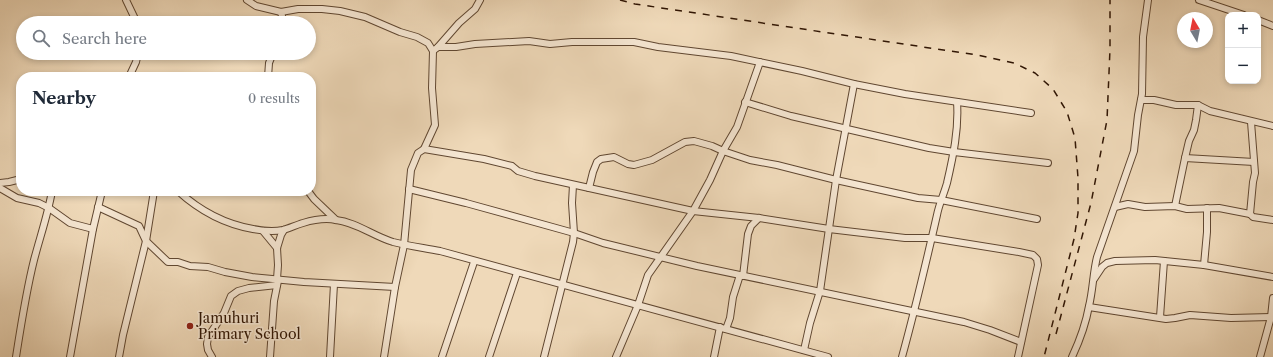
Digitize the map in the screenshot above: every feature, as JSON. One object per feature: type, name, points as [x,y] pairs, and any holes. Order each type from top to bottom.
[{"type":"street","points":[[126,0],[134,16]]},
{"type":"street","points":[[247,0],[256,6],[281,12],[298,9],[322,9],[340,11],[364,17],[400,32],[417,37],[436,49],[475,44],[529,41],[550,44],[572,42],[623,42],[699,51],[760,62],[854,84],[1031,113]]},
{"type":"street","points":[[384,357],[395,287],[404,245],[411,170],[418,153],[424,149],[435,125],[432,88],[436,49],[459,23],[475,8],[480,0]]},
{"type":"street","points":[[1072,357],[1077,347],[1089,307],[1097,257],[1134,151],[1141,100],[1143,78],[1143,37],[1148,0]]},
{"type":"street","points":[[1199,0],[1235,12]]},
{"type":"street","points":[[281,12],[282,16]]},
{"type":"street","points":[[1261,21],[1273,26]]},
{"type":"street","points":[[131,72],[136,60]]},
{"type":"street","points":[[268,72],[270,60]]},
{"type":"street","points":[[616,357],[638,305],[648,274],[687,221],[737,127],[760,62]]},
{"type":"street","points":[[807,353],[810,323],[820,292],[836,180],[854,84]]},
{"type":"street","points":[[1141,100],[1154,100],[1176,105],[1198,105],[1210,111],[1251,122],[1273,126]]},
{"type":"street","points":[[746,102],[791,116],[929,148],[1048,163]]},
{"type":"street","points":[[902,357],[954,152],[957,102]]},
{"type":"street","points":[[1175,206],[1184,158],[1190,137],[1194,130],[1198,105]]},
{"type":"street","points":[[1250,214],[1251,193],[1255,173],[1251,122]]},
{"type":"street","points":[[589,188],[592,172],[597,162],[601,158],[614,157],[628,164],[634,165],[652,160],[685,142],[694,141],[750,160],[777,165],[836,180],[918,198],[941,200],[1037,219]]},
{"type":"street","points":[[424,149],[484,159],[512,166],[518,171],[573,185],[626,195],[693,211],[759,218],[829,229],[906,238],[932,238],[1033,255],[1037,259],[1038,265],[1018,357]]},
{"type":"street","points":[[1184,158],[1254,162]]},
{"type":"street","points":[[0,183],[16,180]]},
{"type":"street","points":[[544,357],[573,242],[573,185]]},
{"type":"street","points":[[0,188],[17,198],[39,203],[49,208],[70,223],[93,229]]},
{"type":"street","points":[[409,189],[660,256],[741,275],[964,322],[1021,342]]},
{"type":"street","points":[[16,357],[30,280],[51,196]]},
{"type":"street","points":[[70,357],[93,229],[101,196]]},
{"type":"street","points":[[119,357],[146,240],[153,196]]},
{"type":"street","points":[[184,196],[194,205],[212,216],[232,224],[263,231],[284,230],[304,222],[336,220],[350,224],[391,242],[421,247],[562,284],[723,328],[807,353],[828,357]]},
{"type":"street","points":[[312,196],[336,220]]},
{"type":"street","points":[[1115,207],[1128,204],[1145,207],[1175,206],[1187,209],[1219,208],[1250,214],[1253,217],[1273,220]]},
{"type":"street","points":[[98,207],[137,224],[142,229],[146,240],[168,262],[178,262],[190,266],[208,267],[225,272],[277,281],[395,287]]},
{"type":"street","points":[[1204,265],[1207,232],[1207,208]]},
{"type":"street","points":[[714,357],[723,328],[730,318],[733,301],[741,275],[748,234],[751,226],[759,218]]},
{"type":"street","points":[[270,357],[277,281],[277,248],[284,230]]},
{"type":"street","points":[[263,231],[277,248]]},
{"type":"street","points":[[1093,280],[1102,267],[1107,263],[1115,261],[1164,261],[1204,265],[1273,277]]},
{"type":"street","points":[[1160,317],[1164,261]]},
{"type":"street","points":[[442,357],[474,262]]},
{"type":"street","points":[[489,357],[517,273]]},
{"type":"street","points":[[212,357],[208,350],[208,337],[224,313],[231,296],[238,291],[277,281]]},
{"type":"street","points":[[330,357],[334,284]]},
{"type":"street","points":[[1260,357],[1271,317],[1273,298]]},
{"type":"street","points":[[1089,307],[1171,319],[1190,315],[1232,318],[1271,317]]},
{"type":"railway","points":[[620,0],[635,4],[977,55],[1014,63],[1035,73],[1053,89],[1067,112],[1075,138],[1078,178],[1078,213],[1074,239],[1044,357]]},
{"type":"railway","points":[[1056,334],[1091,203],[1107,120],[1110,49],[1110,0]]},
{"type":"place","name":"Jamuhuri Primary School","points":[[190,326]]}]
